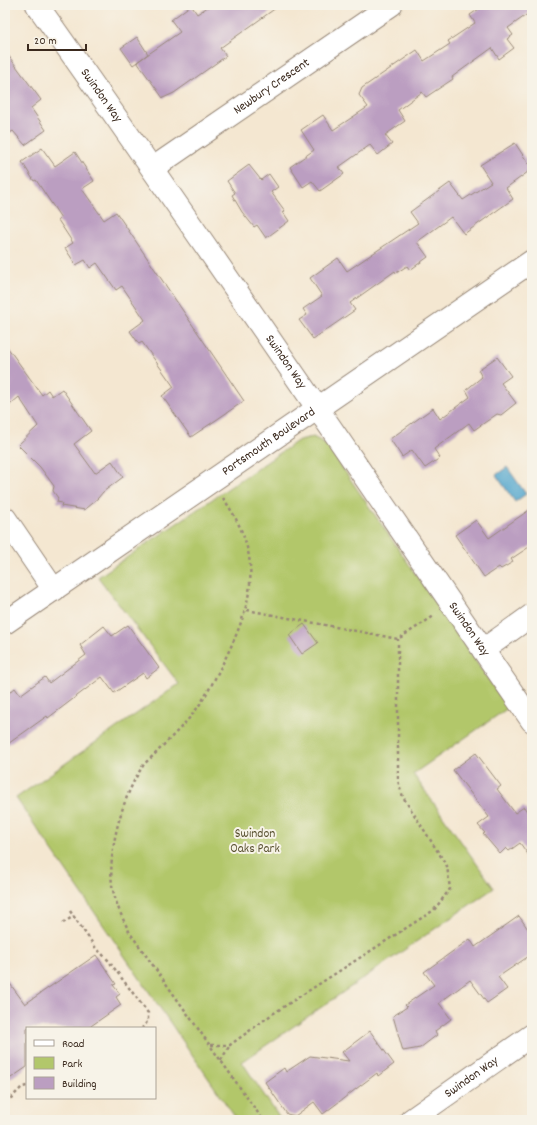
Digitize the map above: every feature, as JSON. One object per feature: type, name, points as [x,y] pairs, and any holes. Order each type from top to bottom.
[{"type":"street","name":"Swindon Way","points":[[37,5],[153,168],[316,409],[532,721]]},
{"type":"street","name":"Newbury Crescent","points":[[153,168],[391,5]]},
{"type":"street","name":"Portsmouth Boulevard","points":[[5,624],[532,261]]},
{"type":"street","points":[[5,518],[54,590]]},
{"type":"street","points":[[483,650],[532,615]]},
{"type":"street","name":"Swindon Way","points":[[411,1120],[532,1035]]},
{"type":"path","points":[[212,481],[237,518],[244,536],[249,559],[251,588],[246,610],[239,630],[200,705],[141,768],[126,800],[113,853],[112,885],[120,913],[130,933],[263,1120]]},
{"type":"path","points":[[246,610],[398,639],[451,605]]},
{"type":"path","points":[[221,1060],[230,1045],[271,1015],[434,910],[450,889],[447,866],[403,797],[398,781],[398,639]]},
{"type":"path","points":[[70,911],[95,947],[108,960],[148,1013],[148,1020],[143,1027]]},
{"type":"path","points":[[63,924],[74,916]]},
{"type":"path","points":[[211,1045],[230,1045]]},
{"type":"path","points":[[5,1101],[11,1098],[22,1087],[26,1086]]},
{"type":"green space","name":"Swindon Oaks Park","points":[[313,437],[326,444],[508,708],[413,774],[494,888],[242,1062],[281,1120],[237,1120],[16,798],[179,684],[98,577],[299,440]]},
{"type":"water","points":[[507,467],[526,494],[515,502],[496,475]]},
{"type":"building","points":[[191,5],[197,14],[211,5],[280,5],[220,48],[226,56],[174,93],[163,98],[137,62],[180,32],[171,20]]},
{"type":"building","points":[[485,5],[532,5],[532,11],[508,28],[513,35],[507,39],[514,48],[499,59],[492,48],[452,77],[453,79],[426,97],[422,92],[398,110],[405,121],[385,135],[392,144],[378,155],[370,145],[339,167],[344,174],[320,191],[312,181],[303,187],[290,167],[314,150],[301,130],[323,115],[333,130],[368,107],[359,95],[362,88],[417,50],[424,61],[450,44],[448,41],[475,23],[470,15]]},
{"type":"building","points":[[137,37],[148,54],[133,65],[121,48]]},
{"type":"building","points":[[5,51],[41,100],[31,108],[46,130],[25,145],[13,131],[5,136]]},
{"type":"building","points":[[515,143],[532,169],[506,188],[513,199],[464,234],[451,217],[417,242],[428,257],[410,270],[407,266],[396,273],[395,271],[350,303],[355,310],[313,339],[299,320],[307,315],[303,309],[322,296],[310,278],[338,258],[347,271],[418,223],[410,212],[450,183],[463,200],[491,182],[480,165]]},
{"type":"building","points":[[42,148],[55,166],[75,152],[94,181],[82,189],[104,220],[116,212],[244,401],[191,437],[162,396],[174,387],[142,342],[139,344],[130,331],[145,320],[122,286],[116,290],[97,263],[90,268],[85,260],[76,265],[65,248],[73,243],[58,220],[61,218],[36,180],[34,181],[22,162]]},
{"type":"building","points":[[249,165],[261,180],[269,174],[278,187],[271,192],[285,211],[283,212],[289,221],[266,238],[257,225],[254,227],[242,212],[232,195],[235,193],[227,181]]},
{"type":"building","points":[[5,344],[42,395],[48,390],[52,396],[62,389],[91,431],[74,444],[95,473],[112,461],[123,477],[103,492],[85,510],[61,506],[62,503],[57,502],[58,498],[53,491],[54,486],[40,467],[18,445],[38,426],[19,397],[5,409]]},
{"type":"building","points":[[497,357],[511,376],[501,383],[516,403],[501,415],[497,414],[474,430],[469,423],[434,449],[440,458],[425,468],[412,450],[402,457],[390,439],[433,408],[440,419],[470,397],[466,390],[482,377],[478,370]]},
{"type":"building","points":[[532,508],[532,545],[511,559],[513,562],[501,569],[499,567],[484,577],[455,535],[476,520],[489,538]]},
{"type":"building","points":[[304,624],[318,643],[302,654],[289,635]]},
{"type":"building","points":[[128,625],[159,668],[146,678],[143,673],[114,693],[102,677],[48,718],[47,716],[5,746],[5,696],[15,688],[20,695],[45,677],[49,683],[86,655],[80,645],[104,626],[112,636]]},
{"type":"building","points":[[476,753],[501,786],[497,789],[515,813],[524,807],[532,819],[532,860],[520,843],[509,851],[506,848],[500,854],[483,834],[485,833],[478,825],[489,817],[453,770]]},
{"type":"building","points":[[519,916],[532,935],[532,954],[498,977],[507,989],[487,1003],[470,980],[439,1003],[451,1019],[435,1031],[437,1035],[420,1048],[403,1051],[393,1016],[407,1007],[405,1005],[434,985],[424,972],[470,939],[475,947]]},
{"type":"building","points":[[96,955],[116,984],[113,985],[120,994],[116,997],[121,1005],[89,1027],[26,1027],[26,1068],[5,1082],[5,977],[25,1004]]},
{"type":"building","points":[[370,1031],[394,1064],[378,1076],[377,1073],[323,1114],[314,1102],[295,1116],[287,1114],[265,1082],[284,1068],[286,1072],[310,1056],[349,1061],[342,1052]]}]
